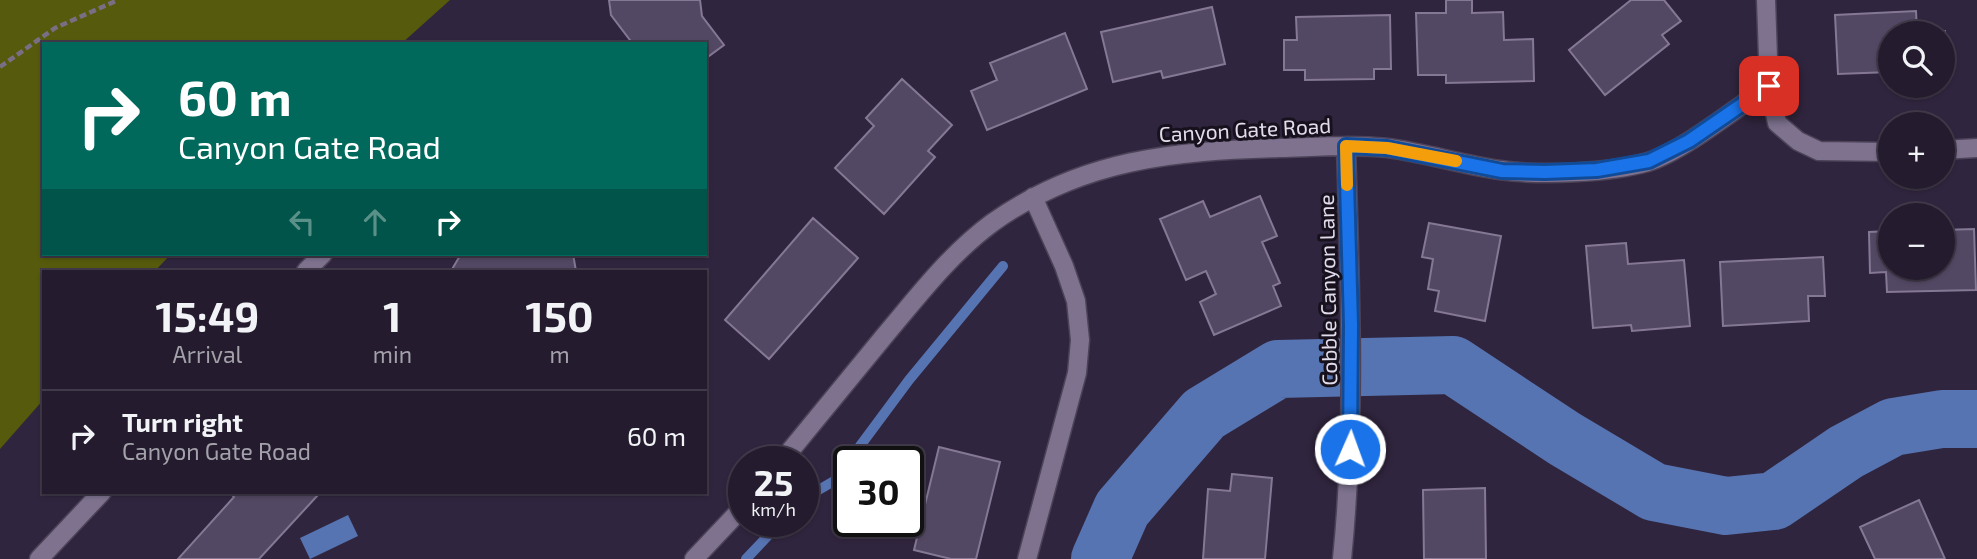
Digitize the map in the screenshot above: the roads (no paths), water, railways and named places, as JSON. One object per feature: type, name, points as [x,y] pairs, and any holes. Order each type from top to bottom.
[{"type":"street","points":[[1766,0],[1769,86],[1777,123],[1798,141],[1819,151],[1878,152]]},
{"type":"street","name":"Canyon Gate Road","points":[[793,446],[957,252],[992,223],[1034,197],[1087,173],[1146,158],[1203,150],[1346,146],[1387,148],[1502,171],[1597,170],[1649,161],[1689,141],[1769,86]]},
{"type":"street","name":"Cobble Canyon Lane","points":[[1342,559],[1352,422],[1346,146]]},
{"type":"street","points":[[1955,149],[1977,148]]},
{"type":"street","points":[[1027,559],[1077,373],[1080,340],[1076,301],[1034,197]]},
{"type":"street","points":[[307,270],[321,256]]},
{"type":"street","points":[[39,559],[100,494]]},
{"type":"street","points":[[694,559],[728,523]]},
{"type":"water","points":[[348,515],[358,536],[310,559],[300,538]]},
{"type":"waterway","points":[[819,490],[834,481],[909,380],[1003,266]]},
{"type":"waterway","points":[[1100,559],[1122,509],[1204,414],[1278,369],[1453,365],[1565,439],[1654,492],[1726,506],[1774,501],[1846,452],[1893,427],[1942,419],[1977,419]]},
{"type":"waterway","points":[[746,559],[767,537]]}]
